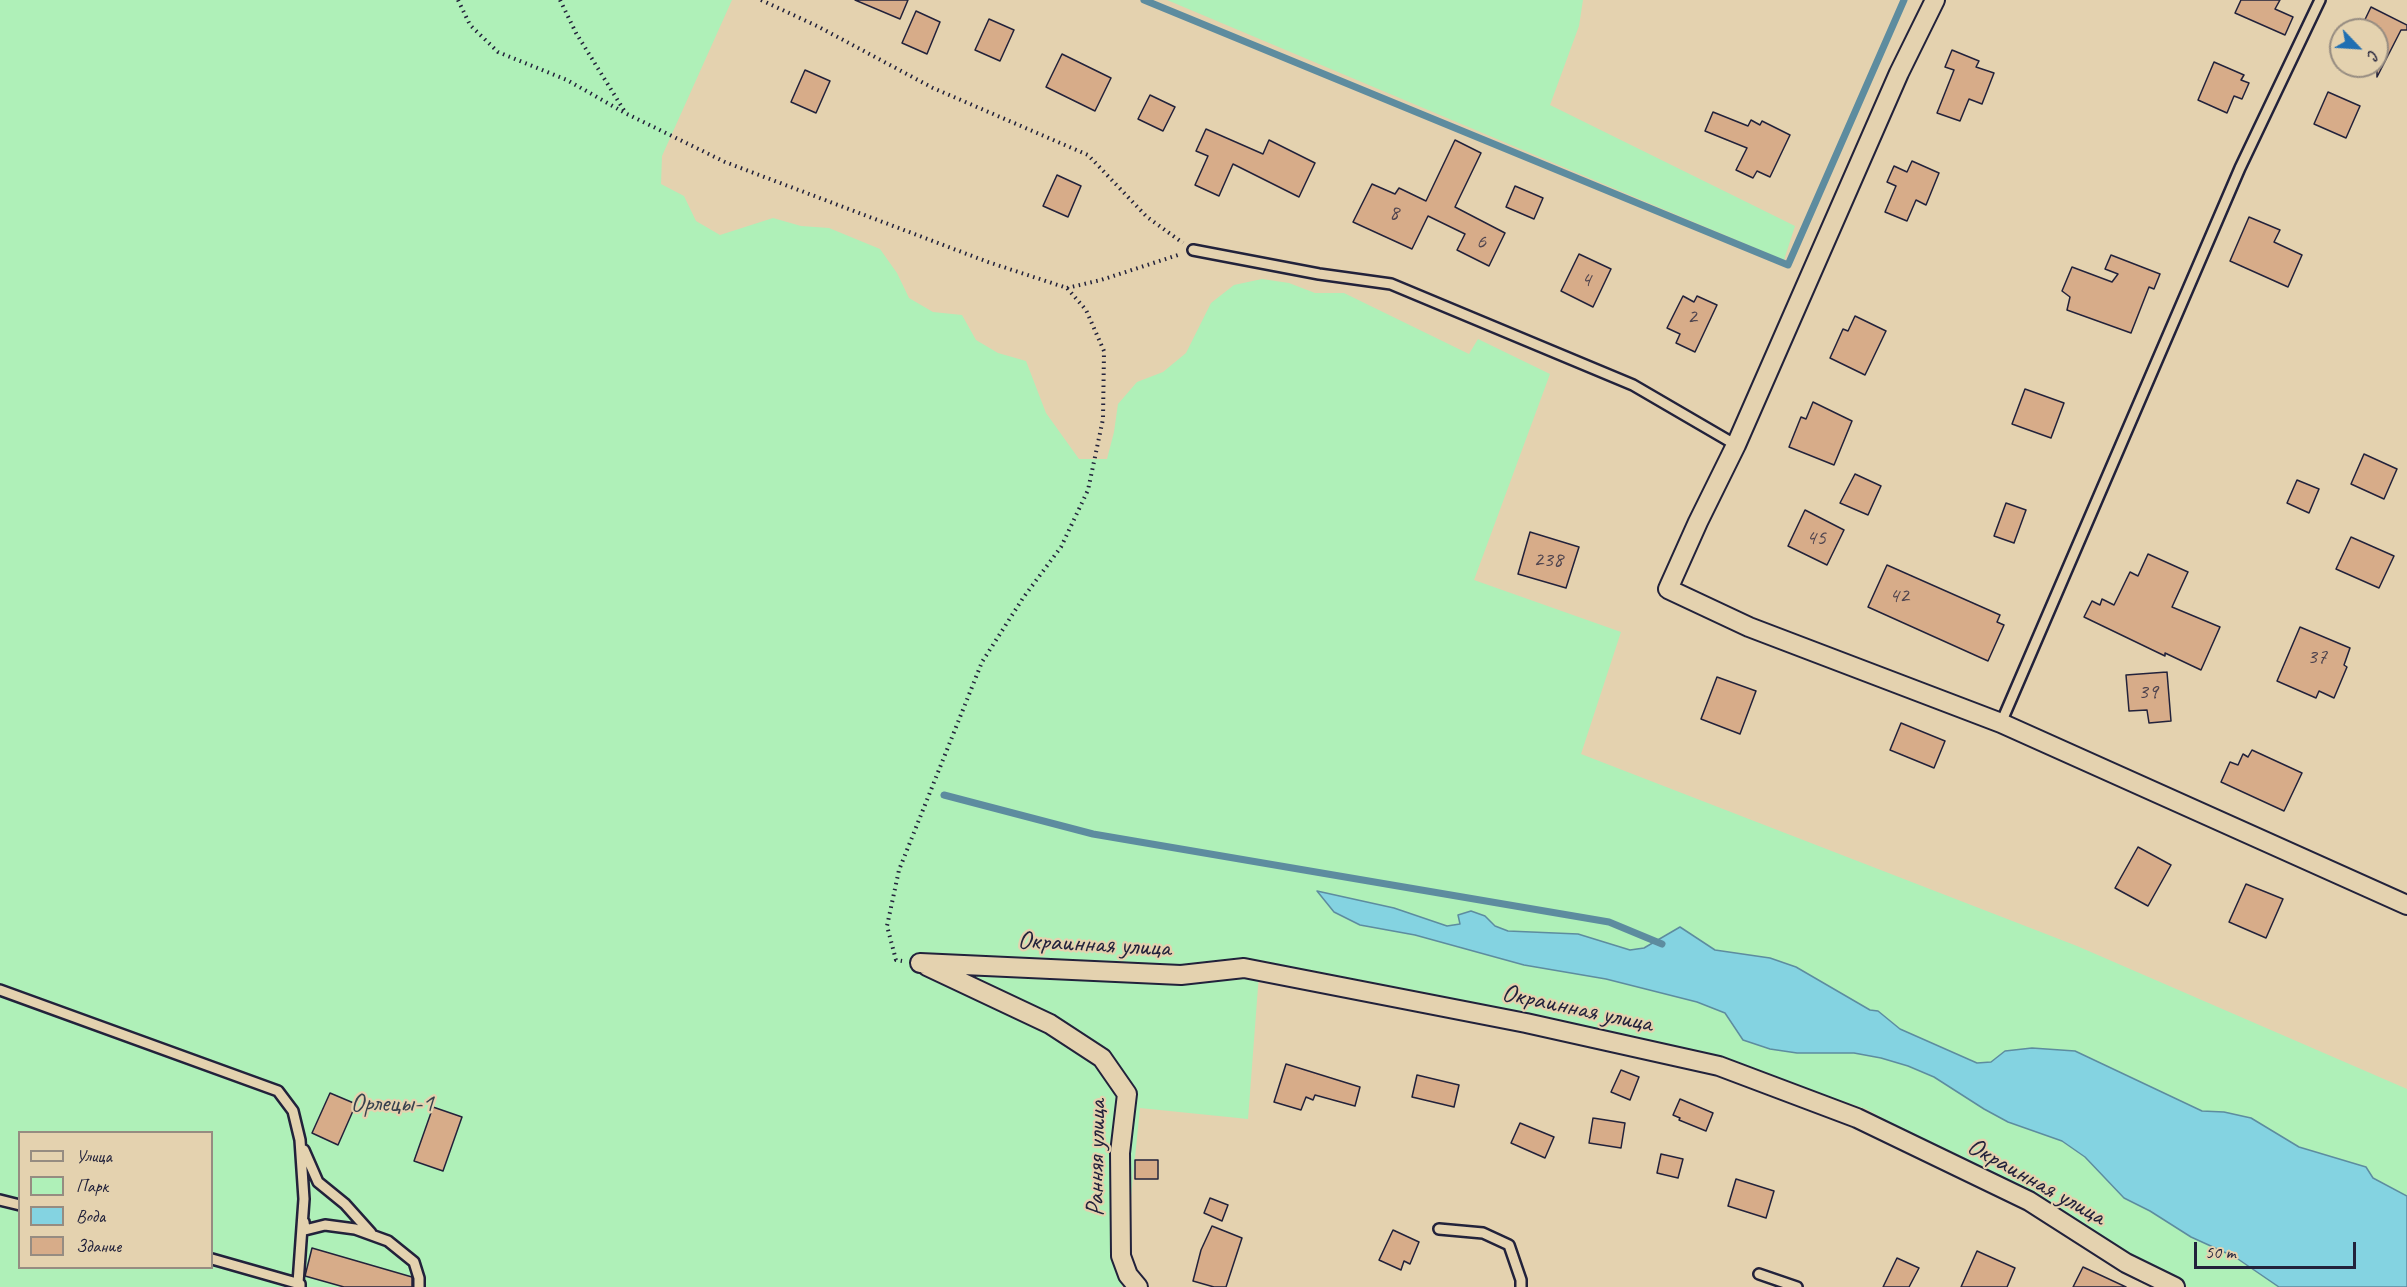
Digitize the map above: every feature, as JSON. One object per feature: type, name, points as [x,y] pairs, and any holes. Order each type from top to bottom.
[{"type":"street","points":[[1935,0],[1899,73],[1736,445],[1668,589],[1749,627],[2001,723],[2407,905]]},
{"type":"street","name":"Ранняя улица","points":[[920,963],[1050,1024],[1102,1059],[1127,1094],[1120,1154],[1121,1256],[1130,1283]]},
{"type":"street","name":"Окраинная улица","points":[[920,963],[1181,975],[1244,968],[1526,1023],[1719,1066],[1857,1118],[2018,1196],[2126,1263],[2175,1287]]},
{"type":"lane","points":[[2001,723],[2240,168],[2320,0]]},
{"type":"lane","points":[[1193,250],[1319,274],[1391,284],[1633,385],[1736,445]]},
{"type":"lane","points":[[0,990],[278,1091],[292,1112],[300,1140],[318,1182],[345,1204],[372,1235]]},
{"type":"lane","points":[[300,1140],[304,1199],[298,1283],[300,1285]]},
{"type":"lane","points":[[0,1200],[18,1204]]},
{"type":"lane","points":[[303,1218],[305,1230],[325,1225],[355,1229],[388,1241],[414,1262],[419,1287]]},
{"type":"lane","points":[[1439,1230],[1483,1233],[1509,1245],[1521,1280],[1521,1287]]},
{"type":"lane","points":[[213,1259],[300,1285]]},
{"type":"lane","points":[[1759,1274],[1797,1287]]},
{"type":"path","points":[[458,0],[470,25],[498,52],[567,80],[625,113],[725,162],[988,262],[1067,288],[1086,310],[1104,351],[1102,419],[1088,490],[1061,547],[1023,598],[982,662],[899,870],[887,926],[896,960],[920,963]]},
{"type":"path","points":[[560,0],[576,33],[625,113]]},
{"type":"path","points":[[761,0],[818,26],[933,88],[1088,155],[1147,217],[1193,250]]},
{"type":"path","points":[[1067,288],[1101,280],[1193,250]]},
{"type":"green space","name":"Орлецы-1","points":[[0,0],[732,0],[662,156],[661,184],[684,196],[696,221],[720,235],[773,218],[801,226],[829,228],[880,249],[897,273],[909,298],[933,312],[962,315],[976,340],[998,353],[1026,361],[1046,413],[1079,459],[1107,459],[1118,404],[1137,382],[1163,372],[1186,353],[1211,303],[1234,285],[1262,279],[1289,283],[1315,293],[1344,293],[1469,354],[1478,339],[1550,374],[1474,580],[1621,632],[1581,754],[2077,946],[2407,1089],[2407,1196],[2373,1178],[2366,1167],[2299,1147],[2251,1118],[2224,1112],[2202,1111],[2075,1051],[2032,1048],[2005,1051],[1991,1062],[1977,1063],[1900,1029],[1878,1012],[1770,958],[1715,950],[1680,927],[1644,948],[1630,950],[1578,934],[1508,931],[1495,926],[1485,916],[1447,926],[1394,908],[1318,891],[1360,925],[1415,935],[1524,965],[1606,979],[1697,1002],[1725,1013],[1743,1040],[1770,1049],[1797,1053],[1854,1053],[1908,1066],[1934,1077],[2008,1122],[2062,1141],[2085,1157],[2124,1198],[2150,1211],[2191,1237],[2235,1257],[2279,1287],[2188,1287],[1866,1109],[1720,1060],[1260,961],[1248,1119],[1140,1108],[1122,1287],[0,1287]]},
{"type":"green space","points":[[1167,0],[1583,0],[1579,26],[1550,105],[1795,226],[1784,260]]},
{"type":"water","points":[[1317,891],[1394,908],[1447,926],[1460,924],[1458,915],[1471,911],[1485,916],[1495,926],[1508,931],[1578,934],[1630,950],[1644,948],[1680,927],[1715,950],[1770,958],[1796,967],[1870,1010],[1878,1011],[1900,1029],[1977,1063],[1991,1062],[2005,1051],[2032,1048],[2075,1051],[2202,1111],[2224,1112],[2251,1118],[2299,1147],[2366,1167],[2373,1178],[2407,1196],[2407,1287],[2279,1287],[2235,1257],[2191,1237],[2150,1211],[2124,1198],[2085,1157],[2062,1141],[2008,1122],[1934,1077],[1908,1066],[1854,1053],[1797,1053],[1770,1049],[1743,1040],[1725,1013],[1697,1002],[1606,979],[1524,965],[1415,935],[1360,925],[1334,912]]},
{"type":"building","points":[[855,0],[908,0],[900,19]]},
{"type":"building","points":[[2241,0],[2280,0],[2275,9],[2293,17],[2285,35],[2235,13]]},
{"type":"building","points":[[2371,7],[2407,25],[2407,30],[2401,30],[2389,54],[2389,18],[2366,18]]},
{"type":"building","points":[[916,11],[940,22],[927,54],[902,43]]},
{"type":"building","points":[[989,19],[1014,30],[1000,61],[975,50]]},
{"type":"building","points":[[1952,50],[1979,61],[1976,67],[1994,73],[1982,104],[1969,99],[1960,121],[1937,113],[1954,70],[1945,67]]},
{"type":"building","points":[[1062,54],[1111,78],[1095,111],[1046,87]]},
{"type":"building","points":[[2214,62],[2244,75],[2241,80],[2249,83],[2242,99],[2234,96],[2227,113],[2198,100]]},
{"type":"building","points":[[805,70],[830,81],[816,113],[791,102]]},
{"type":"building","points":[[2328,92],[2360,106],[2346,138],[2314,124]]},
{"type":"building","points":[[1150,95],[1175,107],[1163,131],[1138,119]]},
{"type":"building","points":[[1713,112],[1748,126],[1751,120],[1760,125],[1762,121],[1790,135],[1770,177],[1757,171],[1753,178],[1736,170],[1747,148],[1705,131]]},
{"type":"building","points":[[1206,129],[1263,154],[1269,140],[1315,163],[1299,197],[1233,164],[1219,196],[1195,185],[1208,156],[1196,151]]},
{"type":"building","points":[[1455,140],[1481,153],[1455,207],[1505,233],[1489,266],[1457,250],[1465,234],[1428,216],[1412,249],[1353,222],[1372,184],[1395,194],[1399,188],[1426,201]]},
{"type":"building","points":[[1912,161],[1939,173],[1926,205],[1916,200],[1907,221],[1885,212],[1896,186],[1887,182],[1894,166],[1907,172]]},
{"type":"building","points":[[1057,175],[1081,186],[1068,217],[1043,206]]},
{"type":"building","points":[[1515,186],[1543,198],[1534,219],[1506,207]]},
{"type":"building","points":[[2249,217],[2280,230],[2274,242],[2302,255],[2288,287],[2230,261]]},
{"type":"building","points":[[1579,254],[1611,269],[1593,307],[1561,291]]},
{"type":"building","points":[[2111,255],[2160,274],[2154,289],[2149,287],[2131,333],[2067,310],[2070,297],[2062,291],[2072,267],[2112,282],[2118,274],[2105,269]]},
{"type":"building","points":[[1683,296],[1694,302],[1697,296],[1717,305],[1695,352],[1676,343],[1680,334],[1667,328]]},
{"type":"building","points":[[1855,316],[1886,331],[1865,375],[1830,358],[1843,329],[1848,331]]},
{"type":"building","points":[[2025,389],[2064,403],[2051,438],[2012,424]]},
{"type":"building","points":[[1813,402],[1852,421],[1834,465],[1789,447],[1801,417],[1806,419]]},
{"type":"building","points":[[2364,454],[2397,469],[2384,499],[2351,484]]},
{"type":"building","points":[[1855,474],[1881,486],[1868,515],[1840,503]]},
{"type":"building","points":[[2297,480],[2319,489],[2309,513],[2287,503]]},
{"type":"building","points":[[2006,503],[2026,510],[2014,543],[1994,536]]},
{"type":"building","points":[[1805,510],[1844,530],[1827,565],[1788,546]]},
{"type":"building","points":[[1530,532],[1579,547],[1566,588],[1518,574]]},
{"type":"building","points":[[2351,537],[2394,556],[2379,588],[2336,569]]},
{"type":"building","points":[[2148,554],[2188,572],[2172,607],[2220,627],[2201,670],[2165,653],[2165,656],[2084,617],[2092,601],[2100,605],[2102,599],[2114,605],[2130,572],[2138,576]]},
{"type":"building","points":[[1887,565],[2000,615],[1997,622],[2004,625],[1988,661],[1868,607]]},
{"type":"building","points":[[2300,627],[2350,648],[2344,665],[2347,667],[2334,698],[2319,691],[2316,698],[2277,681]]},
{"type":"building","points":[[2167,672],[2171,721],[2149,723],[2147,710],[2129,711],[2126,675]]},
{"type":"building","points":[[1717,677],[1756,691],[1740,734],[1701,719]]},
{"type":"building","points":[[1901,723],[1945,741],[1934,768],[1890,750]]},
{"type":"building","points":[[2252,750],[2302,773],[2284,811],[2221,782],[2230,762],[2238,765],[2243,754],[2248,757]]},
{"type":"building","points":[[2138,847],[2171,865],[2148,906],[2115,888]]},
{"type":"building","points":[[2246,884],[2283,899],[2266,938],[2229,922]]},
{"type":"building","points":[[1286,1064],[1360,1087],[1355,1106],[1315,1095],[1313,1100],[1306,1097],[1301,1110],[1274,1102]]},
{"type":"building","points":[[1621,1070],[1639,1077],[1630,1100],[1611,1092]]},
{"type":"building","points":[[1417,1075],[1459,1085],[1454,1107],[1412,1097]]},
{"type":"building","points":[[330,1093],[356,1104],[338,1145],[312,1133]]},
{"type":"building","points":[[1680,1099],[1713,1113],[1706,1131],[1679,1120],[1680,1118],[1673,1115]]},
{"type":"building","points":[[433,1107],[462,1117],[443,1171],[414,1161]]},
{"type":"building","points":[[1593,1118],[1625,1123],[1621,1148],[1589,1143]]},
{"type":"building","points":[[1520,1123],[1554,1137],[1545,1158],[1511,1143]]},
{"type":"building","points":[[1661,1154],[1683,1159],[1678,1178],[1657,1173]]},
{"type":"building","points":[[1135,1160],[1158,1160],[1158,1179],[1135,1179]]},
{"type":"building","points":[[1736,1179],[1774,1191],[1766,1218],[1728,1206]]},
{"type":"building","points":[[1210,1198],[1228,1205],[1222,1221],[1204,1213]]},
{"type":"building","points":[[1212,1226],[1242,1238],[1226,1287],[1214,1287],[1193,1281],[1201,1250]]},
{"type":"building","points":[[1393,1230],[1419,1242],[1410,1264],[1404,1261],[1401,1270],[1379,1260]]},
{"type":"building","points":[[312,1248],[412,1277],[412,1287],[344,1287],[305,1276]]},
{"type":"building","points":[[1977,1251],[2015,1268],[2007,1287],[1961,1287]]},
{"type":"building","points":[[1897,1258],[1919,1268],[1909,1287],[1883,1287]]},
{"type":"building","points":[[2083,1267],[2126,1287],[2073,1287]]},
{"type":"waterway","points":[[1144,0],[1788,265],[1904,0]]},
{"type":"waterway","points":[[944,795],[1093,834],[1609,922],[1662,944]]}]
